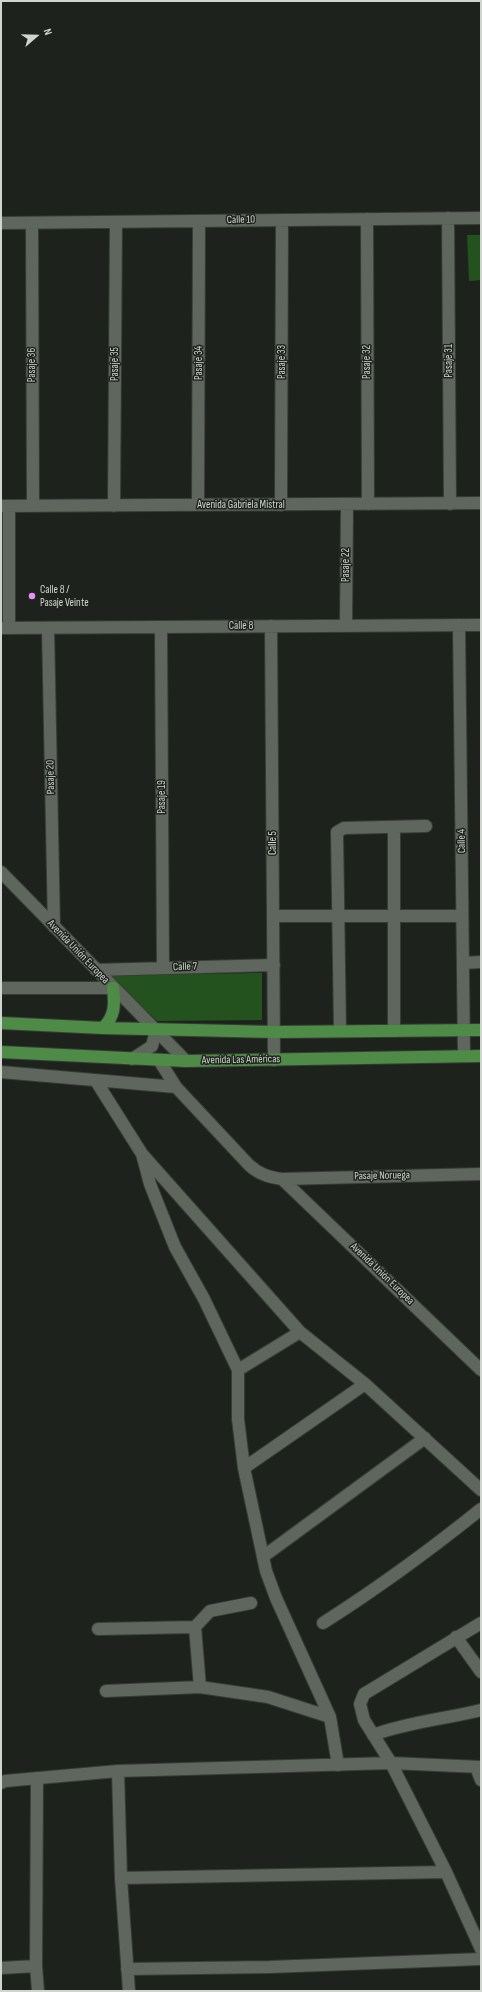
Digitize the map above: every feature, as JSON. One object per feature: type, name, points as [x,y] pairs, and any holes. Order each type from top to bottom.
[{"type":"main road","points":[[103,1028],[109,1022],[114,1011],[113,988]]},
{"type":"main road","points":[[1,1023],[156,1030],[274,1032],[481,1030]]},
{"type":"main road","name":"Avenida Las Américas","points":[[1,1052],[186,1061],[481,1056]]},
{"type":"street","name":"Pasaje 31","points":[[448,218],[450,504]]},
{"type":"street","name":"Calle 10","points":[[1,223],[481,218]]},
{"type":"street","name":"Pasaje 32","points":[[367,219],[368,504]]},
{"type":"street","name":"Pasaje 33","points":[[281,505],[282,220]]},
{"type":"street","name":"Pasaje 34","points":[[198,505],[199,221]]},
{"type":"street","name":"Pasaje 35","points":[[114,506],[116,222]]},
{"type":"street","name":"Pasaje 36","points":[[32,223],[33,506]]},
{"type":"street","name":"Avenida Gabriela Mistral","points":[[5,506],[481,503]]},
{"type":"street","name":"Pasaje 22","points":[[346,626],[347,504]]},
{"type":"street","points":[[5,506],[5,628]]},
{"type":"street","name":"Calle 4","points":[[459,625],[464,1056]]},
{"type":"street","name":"Calle 8","points":[[5,628],[481,625]]},
{"type":"street","name":"Calle 5","points":[[271,626],[274,1060]]},
{"type":"street","name":"Pasaje 19","points":[[161,627],[163,968]]},
{"type":"street","name":"Pasaje 20","points":[[48,628],[54,927]]},
{"type":"street","points":[[340,1031],[337,832],[344,828],[426,826]]},
{"type":"street","points":[[394,827],[394,1031]]},
{"type":"street","name":"Avenida Unión Europea","points":[[1,872],[186,1061]]},
{"type":"street","points":[[273,916],[462,916]]},
{"type":"street","points":[[463,963],[481,962]]},
{"type":"street","name":"Calle 7","points":[[96,970],[274,965]]},
{"type":"street","points":[[1,988],[113,988]]},
{"type":"street","points":[[132,1059],[152,1046],[156,1030]]},
{"type":"street","name":"Pasaje Noruega","points":[[159,1060],[176,1087],[257,1173],[282,1179],[481,1174]]},
{"type":"street","points":[[1,1072],[176,1087]]},
{"type":"street","points":[[96,1081],[142,1154],[300,1332],[365,1384],[481,1490]]},
{"type":"street","points":[[142,1154],[150,1184],[175,1247],[204,1299],[238,1370],[238,1419],[244,1468],[266,1571],[276,1598],[330,1717],[338,1765]]},
{"type":"street","name":"Avenida Unión Europea","points":[[282,1179],[481,1370]]},
{"type":"street","points":[[238,1370],[300,1332]]},
{"type":"street","points":[[244,1468],[365,1384]]},
{"type":"street","points":[[264,1556],[425,1438]]},
{"type":"street","points":[[323,1623],[422,1556],[481,1509]]},
{"type":"street","points":[[98,1629],[195,1627],[210,1611],[252,1603]]},
{"type":"street","points":[[481,1623],[364,1694],[360,1704],[364,1720],[391,1764],[446,1872],[481,1949]]},
{"type":"street","points":[[195,1627],[200,1687]]},
{"type":"street","points":[[456,1637],[481,1672]]},
{"type":"street","points":[[106,1691],[200,1687],[268,1697],[330,1717]]},
{"type":"street","points":[[373,1735],[392,1728],[449,1718],[481,1710]]},
{"type":"street","points":[[2,1781],[118,1771],[391,1764],[478,1767],[481,1780]]},
{"type":"street","points":[[118,1771],[121,1878],[130,1991]]},
{"type":"street","points":[[37,1778],[36,1966],[38,1991]]},
{"type":"street","points":[[121,1878],[446,1872]]},
{"type":"street","points":[[128,1969],[269,1967],[481,1959]]},
{"type":"street","points":[[1,1968],[36,1966]]},
{"type":"green space","points":[[467,235],[481,235],[481,280],[469,281]]},
{"type":"green space","points":[[262,973],[262,1020],[157,1021],[108,975]]},
{"type":"place","name":"Calle 8 / Pasaje Veinte","points":[[32,596]]}]
